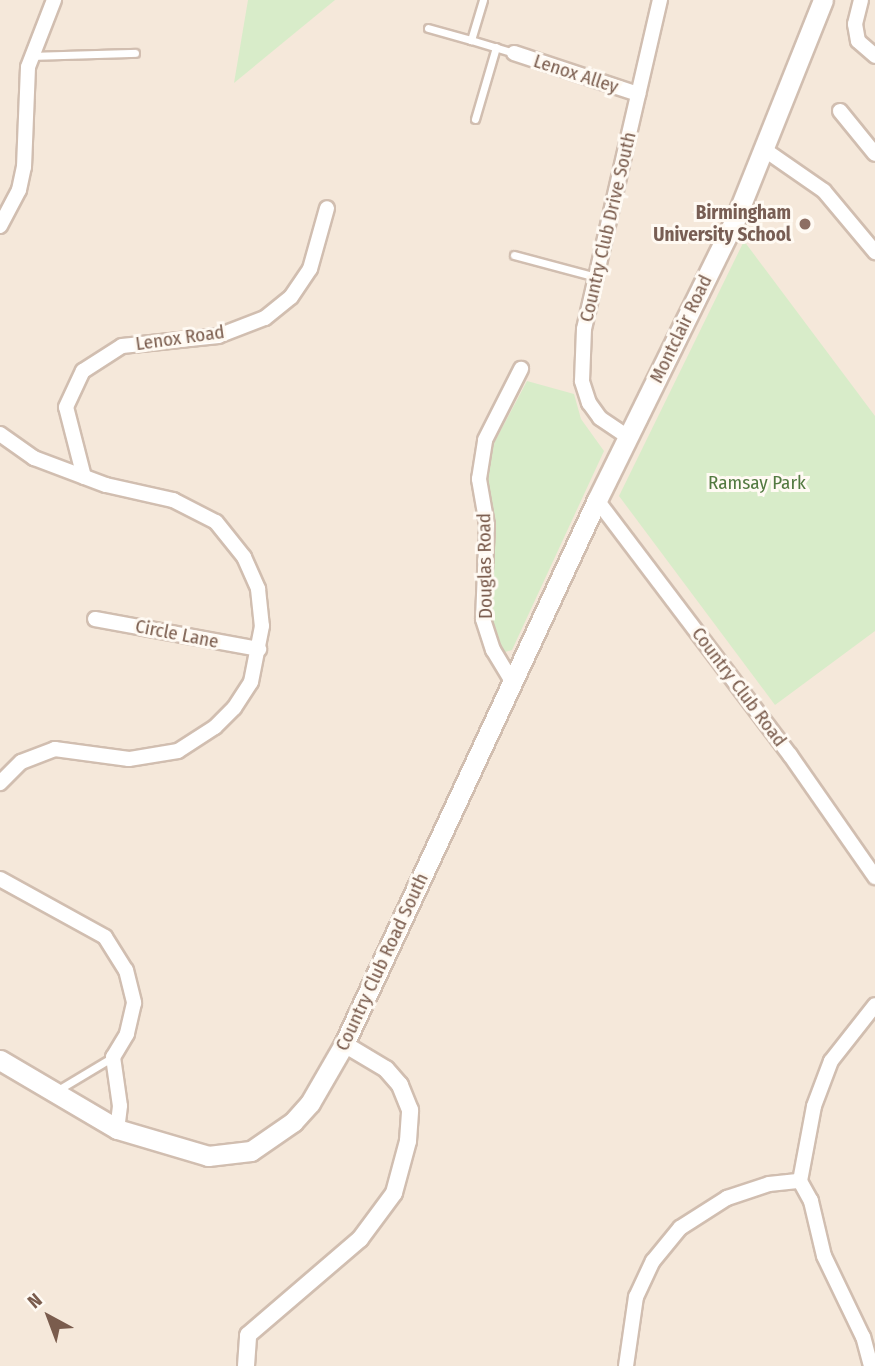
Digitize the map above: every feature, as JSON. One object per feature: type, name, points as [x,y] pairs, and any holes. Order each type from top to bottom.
[{"type":"main road","name":"Montclair Road","points":[[597,500],[765,150],[823,0]]},
{"type":"main road","name":"Country Club Road South","points":[[0,1060],[117,1129],[208,1156],[251,1151],[293,1122],[310,1103],[344,1044],[597,500]]},
{"type":"street","points":[[0,226],[19,190],[24,167],[32,56],[54,0]]},
{"type":"street","name":"Country Club Drive South","points":[[628,437],[600,418],[589,403],[582,381],[584,329],[660,0]]},
{"type":"street","points":[[862,0],[855,24],[859,41],[875,57]]},
{"type":"street","name":"Lenox Alley","points":[[514,53],[638,94]]},
{"type":"street","points":[[840,111],[875,154]]},
{"type":"street","points":[[765,150],[824,191],[875,252]]},
{"type":"street","name":"Lenox Road","points":[[84,477],[66,407],[83,371],[122,346],[218,336],[265,318],[291,297],[310,269],[327,208]]},
{"type":"street","name":"Douglas Road","points":[[513,683],[493,650],[483,619],[487,525],[480,479],[485,440],[521,369]]},
{"type":"street","points":[[0,434],[34,458],[84,477],[173,500],[216,522],[244,557],[258,589],[262,626],[251,682],[234,708],[215,727],[178,751],[129,759],[55,749],[20,762],[0,783]]},
{"type":"street","name":"Country Club Road","points":[[597,500],[790,755],[875,877]]},
{"type":"street","name":"Circle Lane","points":[[95,619],[259,649]]},
{"type":"street","points":[[0,879],[105,937],[126,970],[134,1003],[127,1034],[113,1057],[120,1106],[117,1129]]},
{"type":"street","points":[[871,1366],[863,1337],[824,1256],[811,1201],[800,1181],[814,1107],[831,1061],[875,1005]]},
{"type":"street","points":[[246,1366],[248,1335],[360,1239],[394,1193],[408,1141],[410,1110],[400,1085],[386,1069],[344,1044]]},
{"type":"street","points":[[626,1366],[636,1297],[653,1262],[681,1228],[727,1198],[769,1184],[800,1181]]},
{"type":"lane","points":[[471,40],[483,0]]},
{"type":"lane","points":[[428,28],[514,53]]},
{"type":"lane","points":[[475,118],[496,47]]},
{"type":"lane","points":[[32,56],[135,53]]},
{"type":"lane","points":[[514,255],[596,277]]},
{"type":"lane","points":[[54,1092],[113,1057]]},
{"type":"shaded area","points":[[0,0],[875,0],[875,1366],[0,1366]]},
{"type":"green space","points":[[248,0],[335,0],[234,83]]},
{"type":"green space","name":"Ramsay Park","points":[[744,241],[875,416],[875,631],[775,705],[619,496]]},
{"type":"green space","points":[[527,381],[574,394],[581,419],[604,451],[512,650],[505,652],[489,629],[486,458]]},
{"type":"place","name":"Birmingham University School","points":[[805,224]]}]
